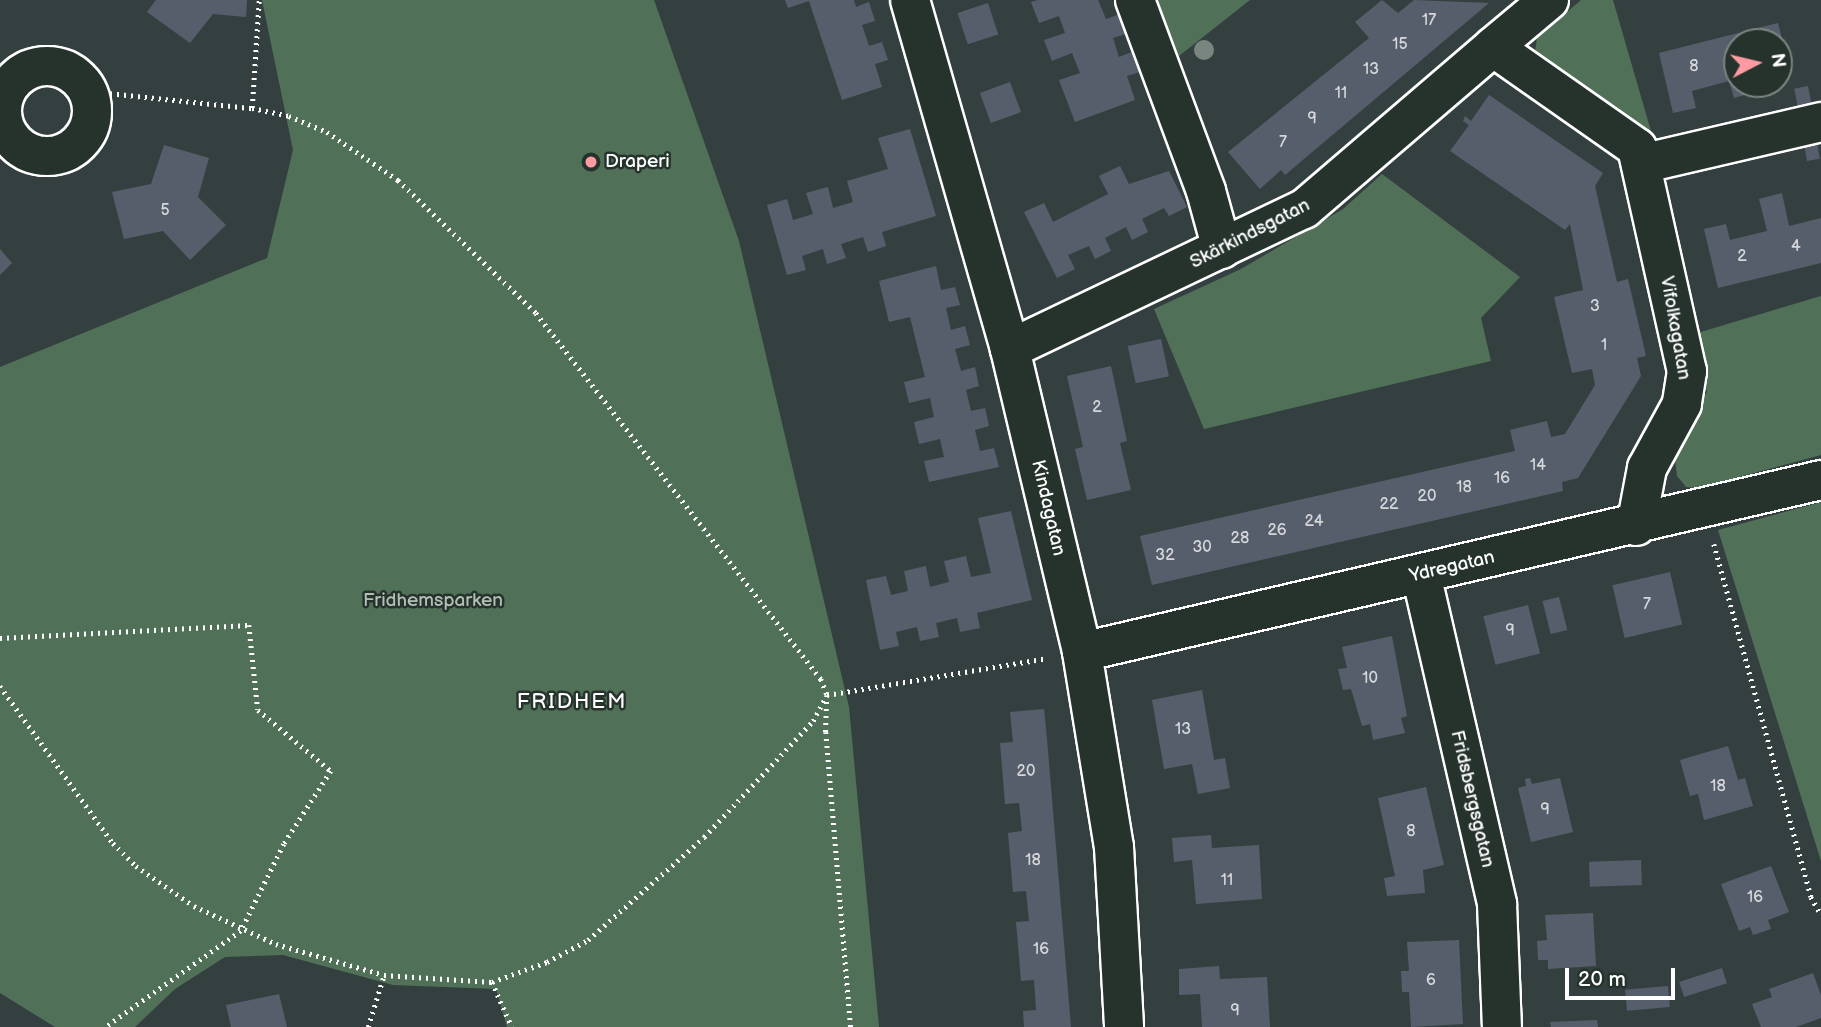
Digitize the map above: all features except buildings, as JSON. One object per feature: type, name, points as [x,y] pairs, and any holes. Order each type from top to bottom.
[{"type":"street","name":"Kindagatan","points":[[911,0],[1010,349],[1082,652],[1114,847],[1124,1027]]},
{"type":"street","points":[[1135,0],[1206,191],[1222,249]]},
{"type":"street","points":[[1493,47],[1549,0]]},
{"type":"street","name":"Skärkindsgatan","points":[[1010,349],[1222,249],[1321,197],[1493,47]]},
{"type":"street","name":"Vifolkagatan","points":[[1493,47],[1637,148],[1687,371],[1682,404],[1647,468],[1636,526]]},
{"type":"street","points":[[39,66],[69,70],[89,91],[93,106],[86,135],[63,154],[33,154],[20,147],[9,136],[1,107],[13,80],[39,66]]},
{"type":"street","points":[[1641,164],[1821,122]]},
{"type":"street","name":"Ydregatan","points":[[1082,652],[1636,526],[1821,480]]},
{"type":"street","name":"Fridsbergsgatan","points":[[1421,574],[1497,904],[1502,1027]]},
{"type":"path","points":[[252,108],[259,0]]},
{"type":"path","points":[[89,91],[252,108],[289,116],[327,132],[398,180],[536,313],[813,662],[827,695],[826,732],[851,1027]]},
{"type":"path","points":[[1704,510],[1811,897],[1821,914]]},
{"type":"path","points":[[0,638],[249,625],[258,710],[331,771],[284,844],[241,931],[106,1027]]},
{"type":"path","points":[[827,695],[1082,652]]},
{"type":"path","points":[[0,687],[113,844],[136,866],[241,931],[383,975],[492,982],[547,962],[588,940],[704,837],[813,721],[827,695]]},
{"type":"path","points":[[368,1027],[383,975]]},
{"type":"path","points":[[492,982],[512,1027]]},
{"type":"green space","name":"Fridhemsparken","points":[[262,0],[654,0],[739,241],[849,707],[879,1027],[507,1027],[496,989],[393,985],[283,955],[225,957],[175,989],[135,1027],[55,1027],[0,993],[0,367],[267,258],[293,150]]},
{"type":"green space","points":[[1157,0],[1250,0],[1179,56]]},
{"type":"green space","points":[[1581,0],[1613,0],[1655,145],[1542,64],[1535,52],[1537,38]]},
{"type":"green space","points":[[1382,174],[1520,277],[1481,318],[1491,361],[1204,429],[1154,309],[1241,269],[1343,209]]},
{"type":"green space","points":[[1821,296],[1821,455],[1698,488],[1686,487],[1677,476],[1674,451],[1707,392],[1694,334]]},
{"type":"green space","points":[[1821,502],[1821,861],[1718,530]]},
{"type":"place","name":"Draperi","points":[[591,162]]},
{"type":"district","name":"FRIDHEM","points":[[572,702]]}]
